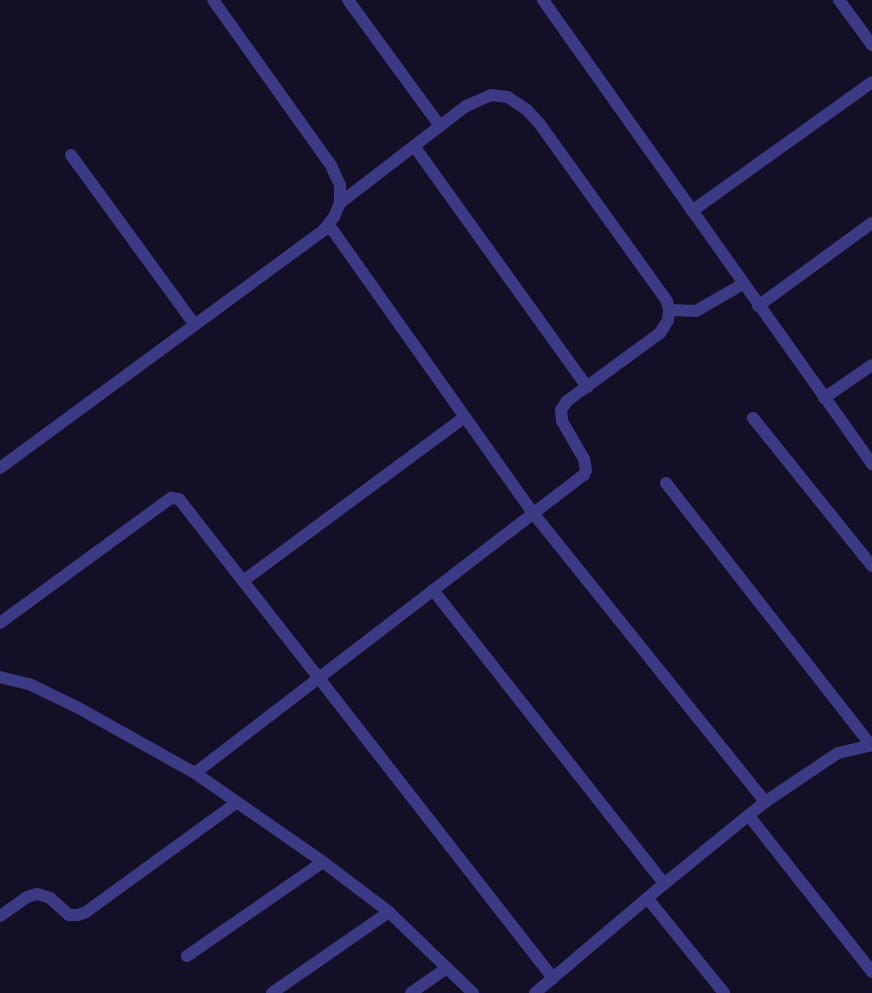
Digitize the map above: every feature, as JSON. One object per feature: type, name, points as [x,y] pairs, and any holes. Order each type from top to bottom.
[{"type":"street","points":[[213,0],[330,164],[340,185],[340,203]]},
{"type":"street","points":[[348,0],[440,126]]},
{"type":"street","points":[[542,0],[872,464]]},
{"type":"street","points":[[840,0],[872,45]]},
{"type":"street","points":[[692,212],[872,82]]},
{"type":"street","points":[[0,468],[329,225],[340,203],[466,106],[491,95],[508,97],[527,110],[539,123],[667,301],[669,310],[668,320],[660,333],[568,401],[561,410],[560,416],[584,459],[586,470],[584,474],[195,773]]},
{"type":"street","points":[[414,146],[587,387]]},
{"type":"street","points":[[71,155],[195,325]]},
{"type":"street","points":[[758,306],[872,224]]},
{"type":"street","points":[[329,225],[533,513],[764,802]]},
{"type":"street","points":[[669,310],[696,310],[743,284]]},
{"type":"street","points":[[824,398],[872,365]]},
{"type":"street","points":[[243,581],[465,417]]},
{"type":"street","points":[[753,418],[872,566]]},
{"type":"street","points":[[535,993],[764,802],[838,753],[872,745],[666,483]]},
{"type":"street","points":[[0,623],[171,498],[179,499],[553,978]]},
{"type":"street","points":[[433,590],[664,884]]},
{"type":"street","points":[[0,678],[30,684],[75,706],[195,773],[322,862],[389,912],[473,993]]},
{"type":"street","points":[[0,916],[27,897],[37,894],[50,898],[70,915],[86,912],[236,803]]},
{"type":"street","points":[[749,816],[872,972]]},
{"type":"street","points":[[187,956],[322,862]]},
{"type":"street","points":[[648,899],[724,993]]},
{"type":"street","points":[[272,993],[389,912]]},
{"type":"street","points":[[411,993],[446,968]]}]
